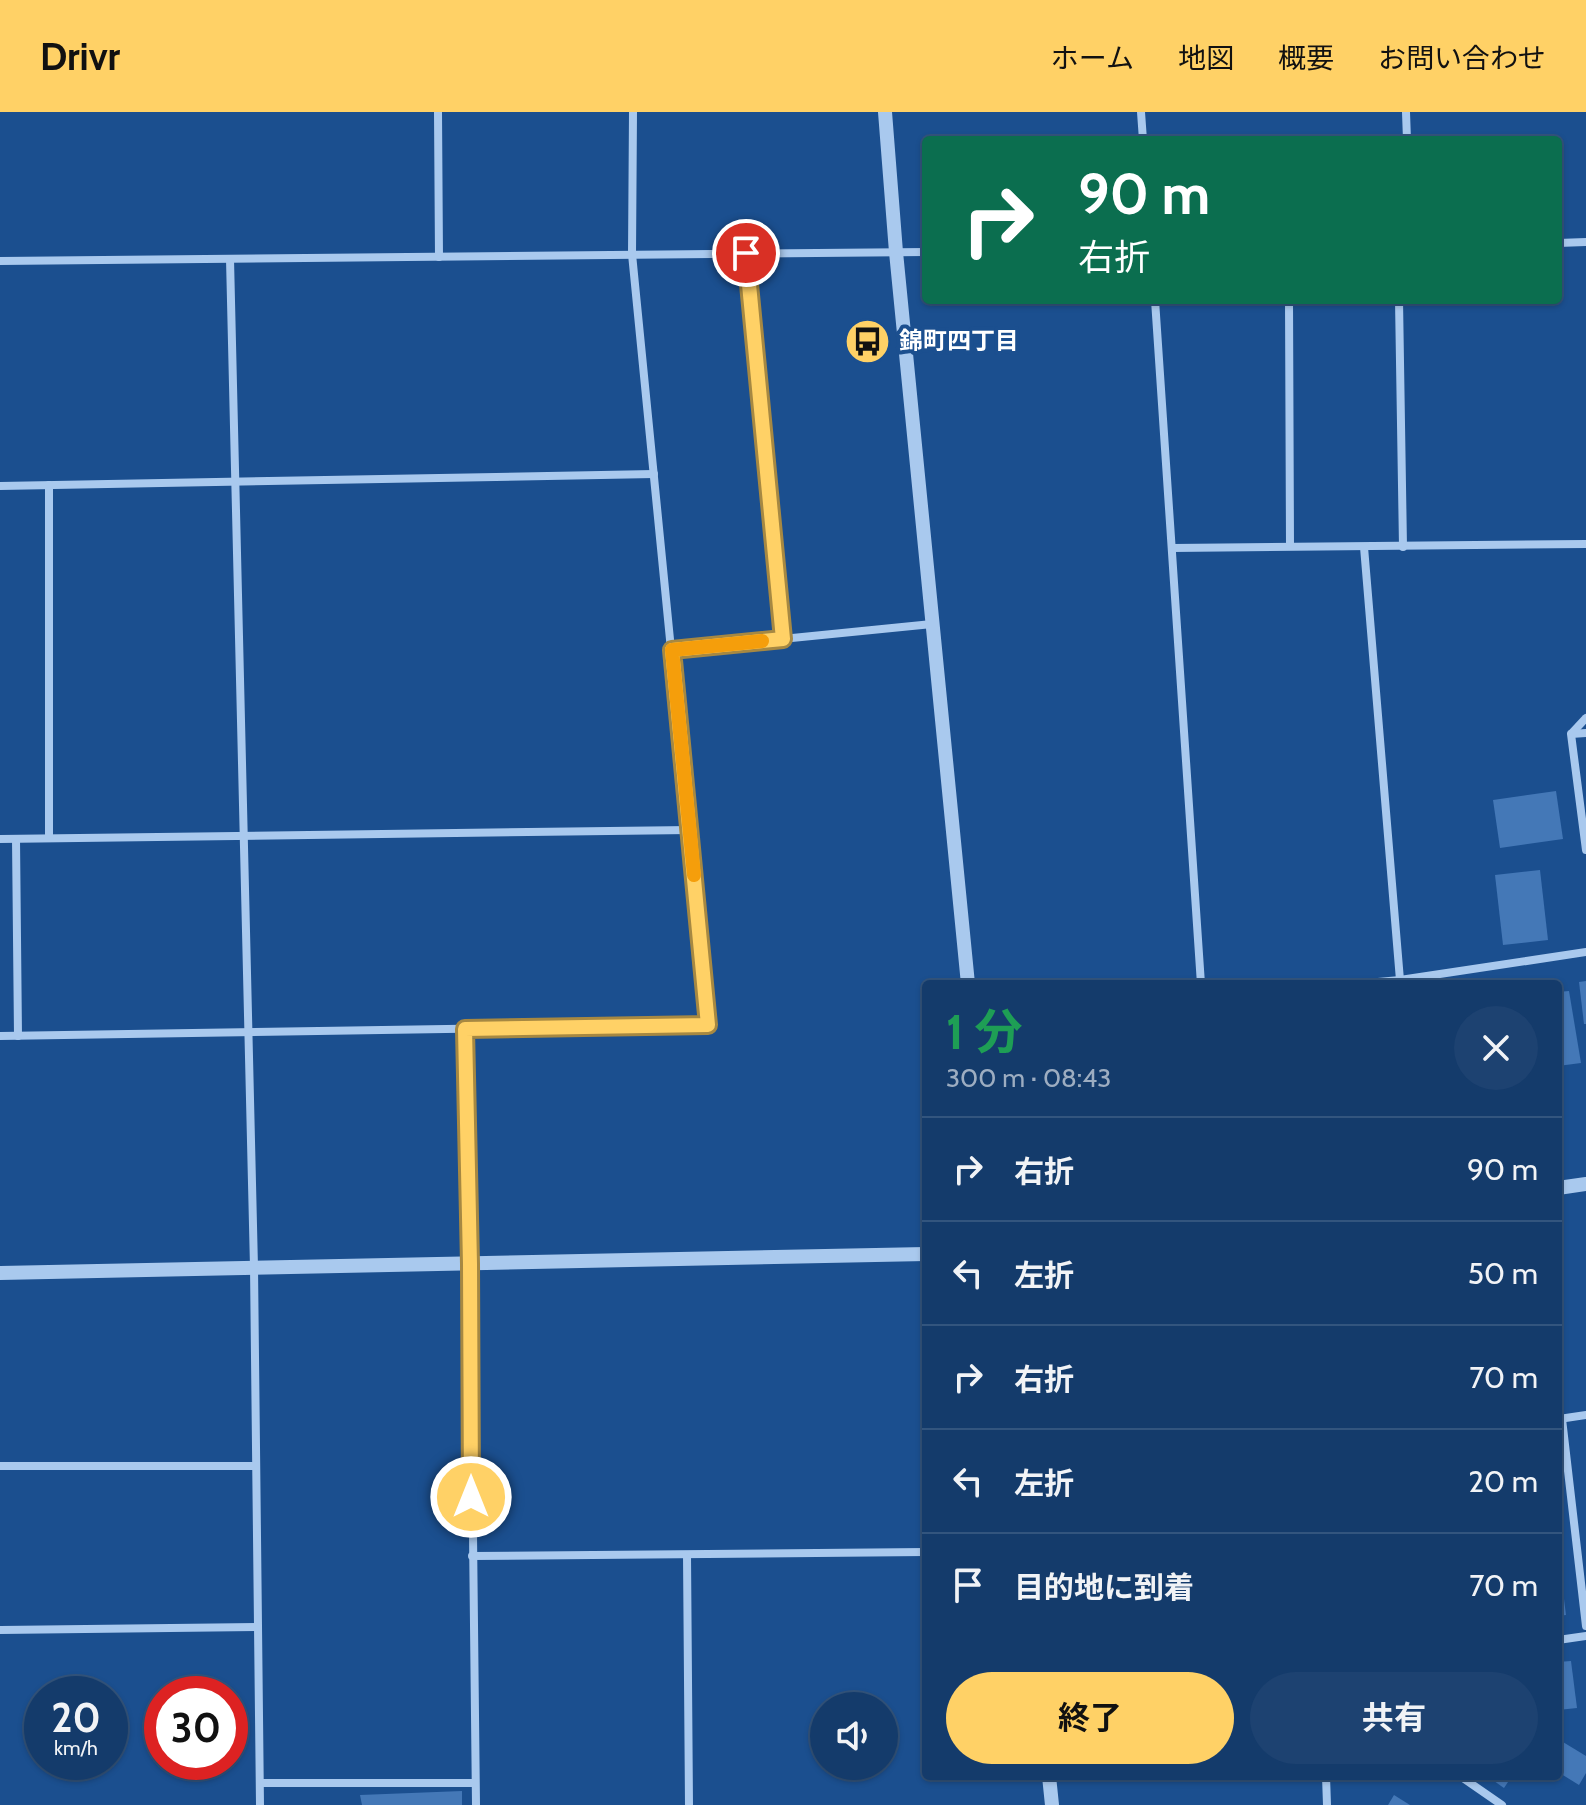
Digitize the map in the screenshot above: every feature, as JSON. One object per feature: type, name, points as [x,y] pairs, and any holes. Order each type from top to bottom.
[{"type":"street","points":[[438,112],[439,257]]},
{"type":"street","points":[[0,1036],[708,1025],[632,254],[633,112]]},
{"type":"street","points":[[885,112],[968,980]]},
{"type":"street","points":[[1141,112],[1143,136]]},
{"type":"street","points":[[1406,112],[1407,136]]},
{"type":"street","points":[[1562,243],[1586,242]]},
{"type":"street","points":[[0,261],[922,252]]},
{"type":"street","points":[[746,253],[783,639]]},
{"type":"street","points":[[230,259],[254,1267],[260,1805]]},
{"type":"street","points":[[1155,304],[1201,980]]},
{"type":"street","points":[[1289,304],[1290,545]]},
{"type":"street","points":[[1399,304],[1403,547]]},
{"type":"street","points":[[0,486],[654,474]]},
{"type":"street","points":[[49,485],[49,837]]},
{"type":"street","points":[[1172,548],[1586,544]]},
{"type":"street","points":[[1364,547],[1400,980],[1586,952]]},
{"type":"street","points":[[672,650],[932,624]]},
{"type":"street","points":[[1571,734],[1586,718]]},
{"type":"street","points":[[1571,734],[1586,733]]},
{"type":"street","points":[[1571,734],[1586,850]]},
{"type":"street","points":[[0,839],[690,830]]},
{"type":"street","points":[[16,839],[18,1036]]},
{"type":"street","points":[[465,1029],[476,1805]]},
{"type":"street","points":[[1562,1187],[1586,1184]]},
{"type":"street","points":[[0,1273],[922,1254]]},
{"type":"street","points":[[1562,1419],[1586,1415]]},
{"type":"street","points":[[1562,1435],[1586,1626]]},
{"type":"street","points":[[0,1466],[255,1466]]},
{"type":"street","points":[[472,1556],[922,1552]]},
{"type":"street","points":[[687,1555],[689,1805]]},
{"type":"street","points":[[0,1630],[258,1627]]},
{"type":"street","points":[[1562,1639],[1586,1636]]},
{"type":"street","points":[[1049,1780],[1052,1805]]},
{"type":"street","points":[[1326,1780],[1327,1805]]},
{"type":"street","points":[[1466,1780],[1502,1805]]},
{"type":"street","points":[[260,1783],[475,1783]]},
{"type":"building","points":[[1556,791],[1563,839],[1500,848],[1493,800]]},
{"type":"building","points":[[1540,870],[1548,940],[1503,945],[1495,875]]},
{"type":"building","points":[[1586,981],[1586,1024],[1584,1024],[1579,982]]},
{"type":"building","points":[[1569,991],[1581,1063],[1562,1065],[1562,992]]},
{"type":"building","points":[[1562,1583],[1566,1615],[1562,1616]]},
{"type":"building","points":[[1571,1661],[1577,1708],[1562,1710],[1562,1662]]},
{"type":"building","points":[[1562,1741],[1586,1756],[1586,1773],[1579,1785],[1562,1774]]},
{"type":"building","points":[[1493,1780],[1509,1780],[1504,1788]]},
{"type":"building","points":[[462,1791],[462,1805],[362,1805],[360,1795]]},
{"type":"building","points":[[1394,1795],[1410,1805],[1388,1805]]},
{"type":"slow traffic","points":[[694,875],[672,650],[762,641]]},
{"type":"place","name":"錦町四丁目","points":[[868,341]]},
{"type":"route","points":[[471,1497],[465,1029],[708,1025],[672,650],[783,639],[746,253]]}]
